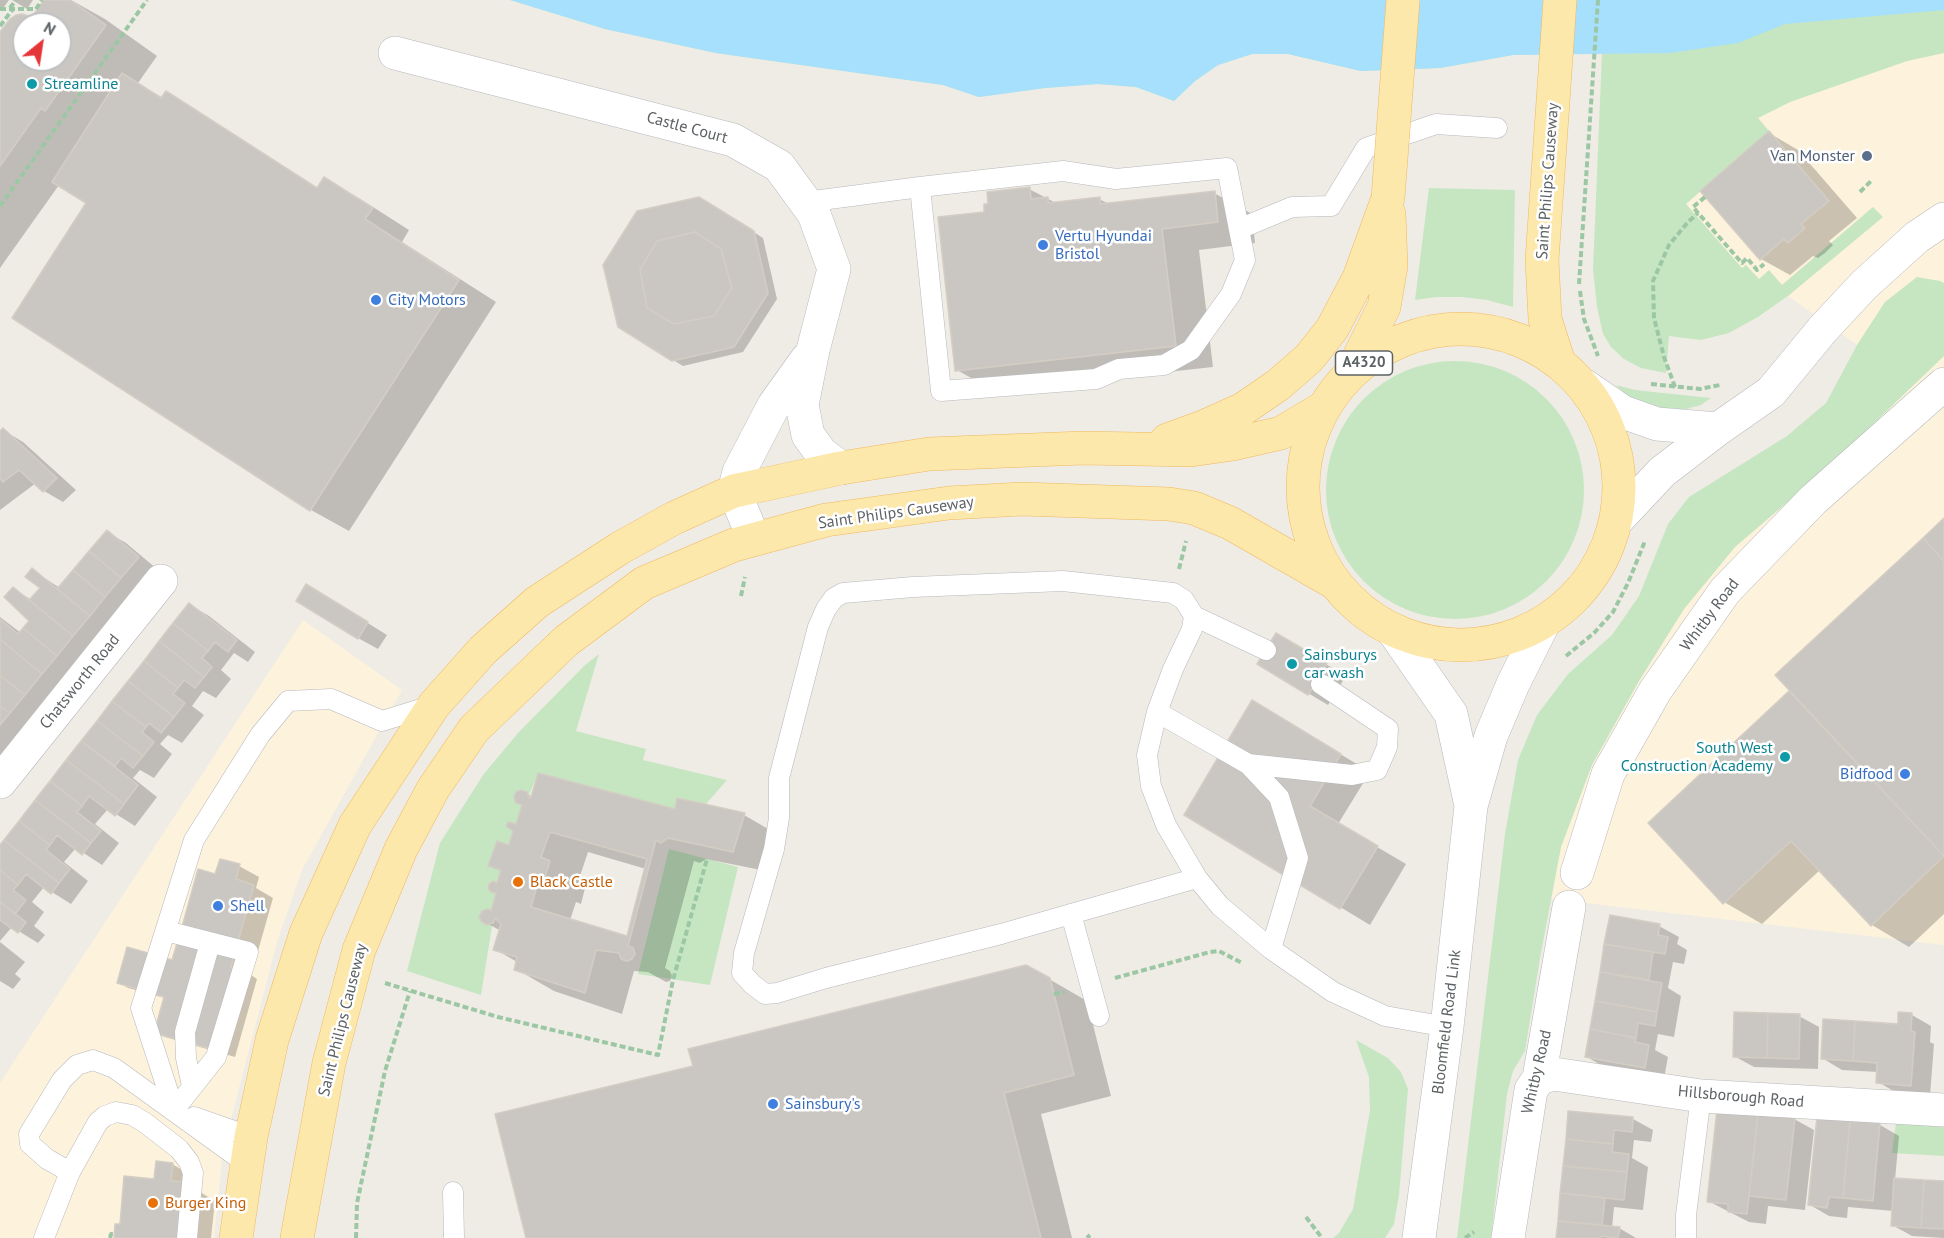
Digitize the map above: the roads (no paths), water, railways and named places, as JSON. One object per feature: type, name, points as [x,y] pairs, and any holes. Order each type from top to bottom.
[{"type":"main road","name":"A4320","points":[[1353,369],[1400,340],[1454,327],[1509,335],[1558,360],[1592,372],[1620,472],[1617,520],[1602,561],[1577,597],[1543,624],[1495,643],[1444,645],[1394,632],[1361,610],[1333,582],[1307,527],[1303,466],[1323,408],[1353,369],[1384,307],[1391,266],[1388,198],[1403,0]]},
{"type":"main road","name":"Saint Philips Causeway","points":[[1558,360],[1545,319],[1542,260],[1560,0]]},
{"type":"main road","points":[[1144,448],[1203,427],[1243,409],[1278,385],[1309,358],[1332,329],[1359,278],[1388,198]]},
{"type":"main road","points":[[236,1238],[249,1150],[272,1040],[306,933],[354,825],[434,705],[483,650],[537,602],[620,548],[674,518],[734,491],[841,468],[929,454],[1144,448],[1191,450],[1233,444],[1281,433],[1323,408]]},
{"type":"main road","name":"Saint Philips Causeway","points":[[297,1238],[329,1064],[353,972],[359,950],[401,849],[433,789],[474,729],[566,641],[644,584],[734,545],[826,520],[949,503],[1022,499],[1169,504],[1194,508],[1230,523],[1333,582]]},
{"type":"street","name":"Castle Court","points":[[395,53],[733,140],[779,166],[814,214],[834,269],[813,350],[802,405],[808,435],[821,453],[841,468]]},
{"type":"street","points":[[1617,520],[1662,472],[1771,392],[1823,329],[1864,285],[1917,237],[1944,219]]},
{"type":"street","name":"Castle Court","points":[[734,491],[740,472],[774,405],[813,350]]},
{"type":"street","points":[[1592,372],[1623,412],[1657,424],[1718,429]]},
{"type":"street","name":"Whitby Road","points":[[1577,873],[1608,774],[1655,691],[1725,591],[1813,500],[1944,384]]},
{"type":"street","points":[[734,491],[754,539]]},
{"type":"street","name":"Chatsworth Road","points":[[0,782],[161,581]]},
{"type":"street","name":"Bloomfield Road Link","points":[[1419,1238],[1447,1027],[1471,806],[1491,736],[1513,684],[1543,624]]},
{"type":"street","name":"Bloomfield Road Link","points":[[1394,632],[1450,714],[1471,806]]},
{"type":"street","name":"Whitby Road","points":[[1508,1238],[1531,1090],[1539,1078],[1569,907]]},
{"type":"street","name":"Hillsborough Road","points":[[1539,1078],[1554,1074],[1701,1096],[1944,1110]]},
{"type":"lane","points":[[1239,229],[1292,207],[1331,206],[1366,148],[1436,124],[1497,128]]},
{"type":"lane","points":[[806,202],[920,187],[1063,171],[1116,179],[1227,168],[1245,260],[1231,294],[1191,350],[1164,365],[1119,369],[1095,379],[941,391],[920,187]]},
{"type":"lane","points":[[1197,878],[991,937],[826,978],[777,993],[765,994],[742,973],[744,953],[774,849],[779,818],[778,778],[818,627],[834,598],[843,593],[913,587],[1063,581],[1173,593],[1184,600],[1194,616],[1266,650]]},
{"type":"lane","points":[[1194,616],[1192,628],[1157,712],[1147,755],[1151,786],[1166,825],[1179,850],[1197,878],[1220,906],[1271,950],[1333,992],[1385,1016],[1447,1027]]},
{"type":"lane","points":[[1248,764],[1352,775],[1377,770],[1387,747],[1388,729],[1321,684]]},
{"type":"lane","points":[[249,1150],[174,1110],[141,1008],[194,840],[260,735],[288,701],[331,699],[382,720],[434,705]]},
{"type":"lane","points":[[1157,712],[1248,764],[1279,797],[1298,858],[1271,950]]},
{"type":"lane","points":[[1071,914],[1098,1016]]},
{"type":"lane","points":[[166,931],[248,952],[216,1057],[174,1110]]},
{"type":"lane","points":[[192,1086],[186,1058],[185,1032],[210,943]]},
{"type":"lane","points":[[70,1172],[47,1159],[30,1144],[29,1134],[62,1080],[77,1065],[93,1060],[114,1068],[174,1110],[249,1150]]},
{"type":"lane","points":[[1686,1238],[1686,1215],[1701,1096]]},
{"type":"lane","points":[[44,1238],[70,1172],[98,1122],[105,1116],[116,1112],[132,1114],[144,1122],[179,1149],[189,1161],[192,1173],[187,1238]]},
{"type":"lane","points":[[453,1192],[454,1238]]},
{"type":"water","points":[[510,0],[1944,0],[1944,10],[1785,24],[1738,43],[1670,53],[1513,55],[1440,68],[1361,71],[1288,54],[1252,54],[1218,65],[1195,81],[1174,101],[1136,87],[1098,84],[979,97],[943,85],[716,53],[605,29]]},
{"type":"place","name":"Streamline","points":[[32,84]]},
{"type":"place","name":"Van Monster","points":[[1867,156]]},
{"type":"place","name":"Vertu Hyundai Bristol","points":[[1043,245]]},
{"type":"place","name":"City Motors","points":[[376,300]]},
{"type":"place","name":"Sainsburys car wash","points":[[1292,664]]},
{"type":"place","name":"South West Construction Academy","points":[[1785,757]]},
{"type":"place","name":"Bidfood","points":[[1905,774]]},
{"type":"place","name":"Black Castle","points":[[518,882]]},
{"type":"place","name":"Shell","points":[[218,906]]},
{"type":"place","name":"Sainsbury's","points":[[773,1104]]},
{"type":"place","name":"Burger King","points":[[153,1203]]}]
